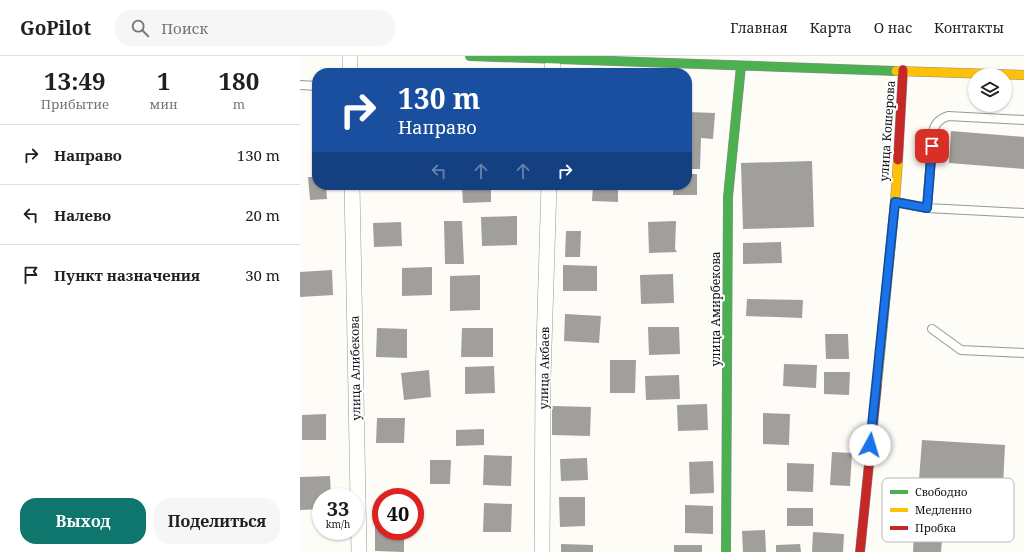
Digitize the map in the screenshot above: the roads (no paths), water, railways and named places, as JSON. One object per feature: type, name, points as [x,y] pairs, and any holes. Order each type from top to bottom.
[{"type":"street","points":[[350,56],[350,68]]},
{"type":"street","points":[[470,56],[552,66],[904,67],[1024,75]]},
{"type":"street","name":"улица Амирбекова","points":[[726,552],[728,197],[741,66]]},
{"type":"street","name":"улица Кошерова","points":[[860,552],[895,202],[904,67]]},
{"type":"street","name":"улица Алибекова","points":[[352,190],[359,552]]},
{"type":"street","name":"улица Акбаев","points":[[542,552],[543,378],[549,190]]},
{"type":"lane","points":[[300,85],[312,86]]},
{"type":"lane","points":[[927,208],[933,133],[934,126],[938,121],[948,116],[1024,120]]},
{"type":"lane","points":[[895,202],[927,208],[1024,213]]},
{"type":"lane","points":[[932,329],[961,350],[1024,353]]}]
